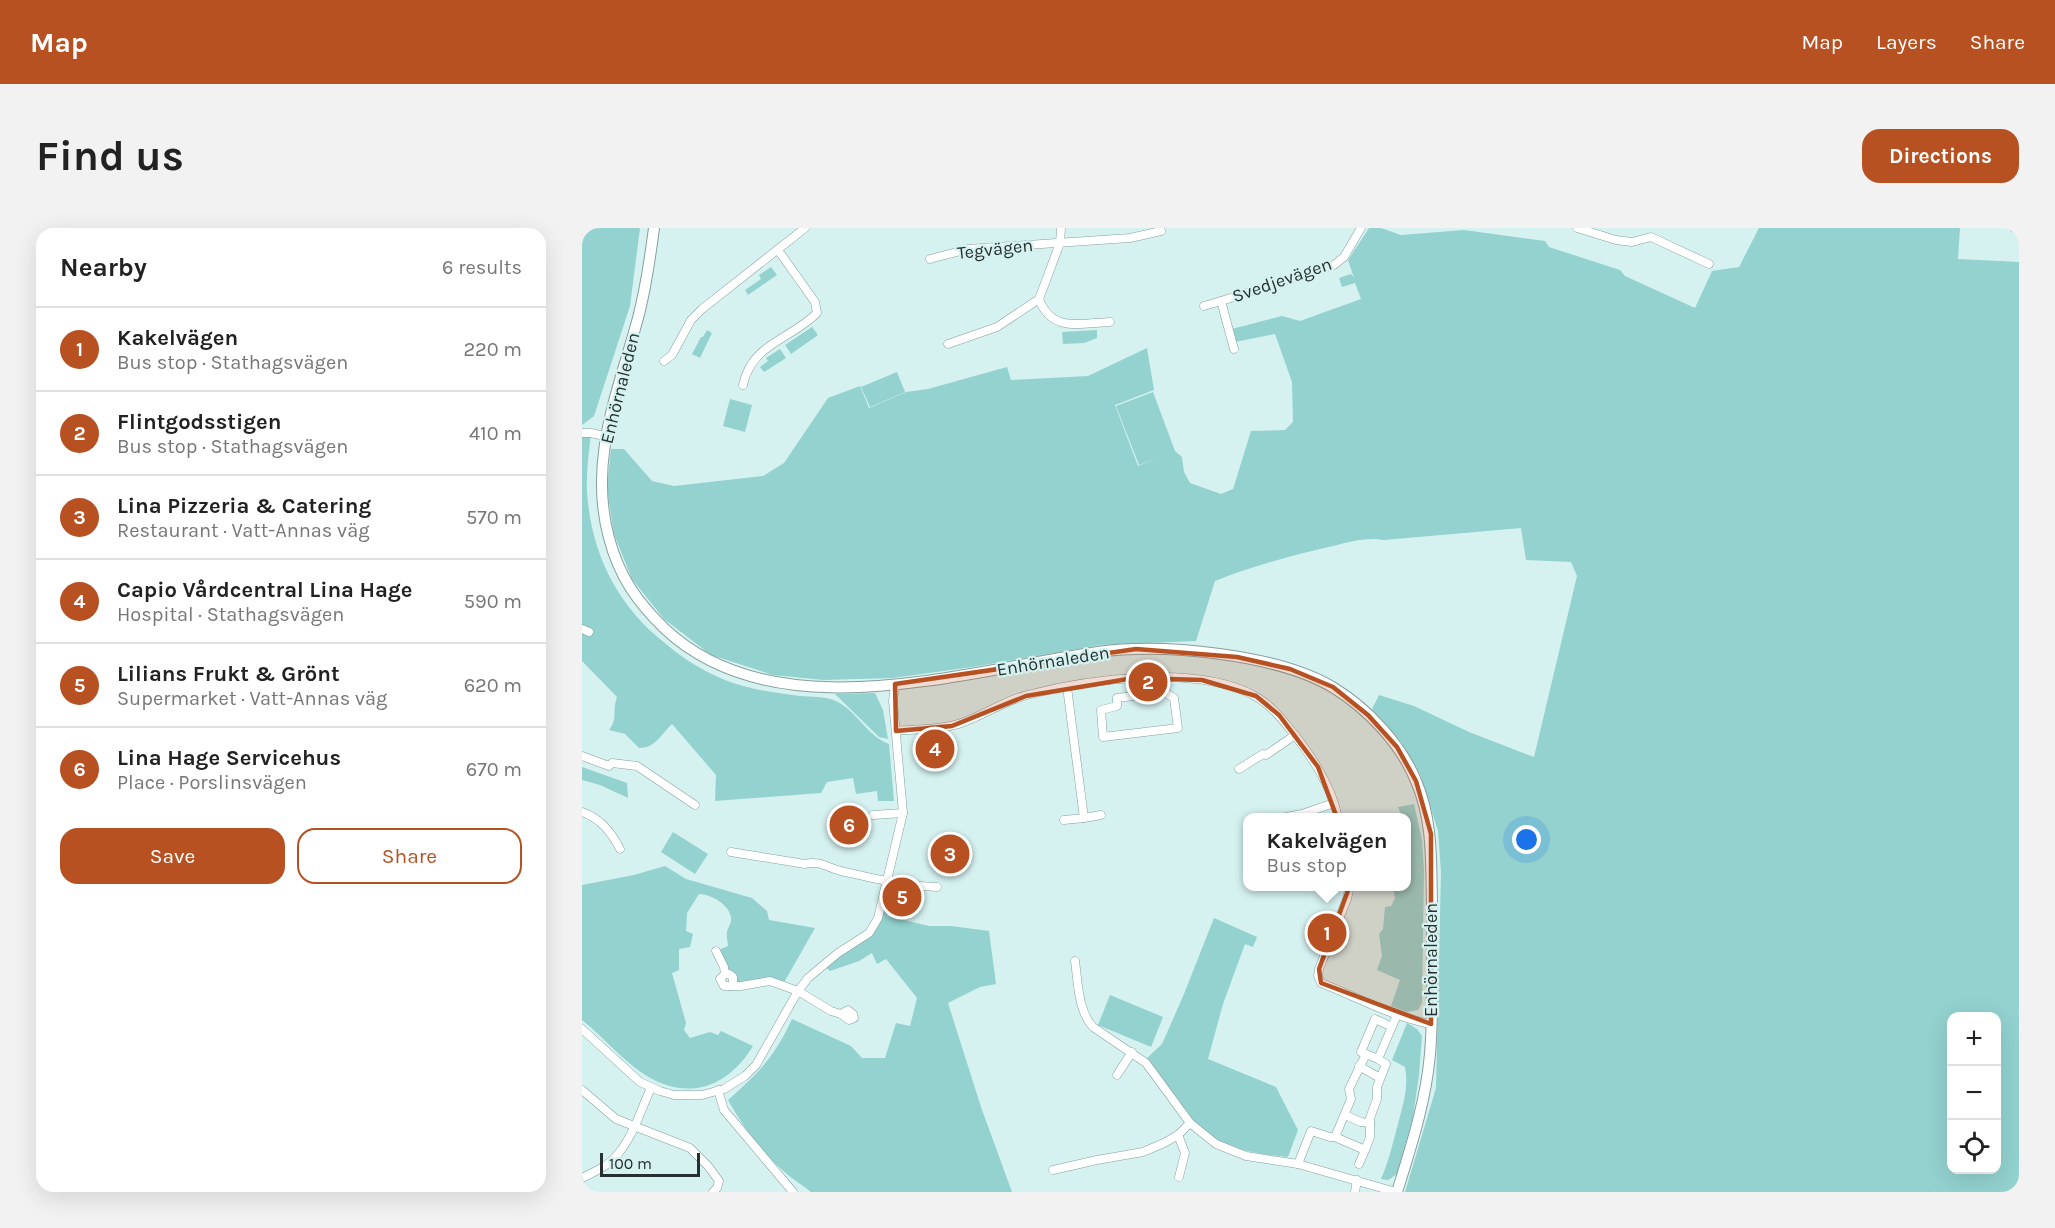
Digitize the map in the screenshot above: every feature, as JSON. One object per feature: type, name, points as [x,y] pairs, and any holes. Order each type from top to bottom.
[{"type":"street","name":"Enhörnaleden","points":[[654,228],[648,278],[604,436],[602,489],[605,518],[615,557],[626,583],[659,623],[681,644],[738,673],[771,681],[824,686],[895,684],[974,674],[1101,651],[1194,650],[1290,669],[1333,687],[1368,715],[1397,747],[1416,781],[1431,834],[1430,1057],[1413,1142],[1397,1192]]},
{"type":"street","points":[[664,361],[672,355],[696,314],[805,228]]},
{"type":"street","points":[[948,344],[997,327],[1039,299],[1060,243],[1060,228]]},
{"type":"street","name":"Svedjevägen","points":[[1204,306],[1335,265],[1344,257],[1362,228]]},
{"type":"street","points":[[1577,228],[1616,240],[1632,242],[1652,237],[1708,264]]},
{"type":"street","points":[[2014,228],[2019,228]]},
{"type":"street","name":"Tegvägen","points":[[930,259],[968,249],[1130,238],[1161,231]]},
{"type":"street","points":[[743,385],[748,367],[760,353],[817,313],[814,302],[778,250]]},
{"type":"street","points":[[1039,299],[1051,317],[1062,324],[1110,322]]},
{"type":"street","name":"Svedjevägen","points":[[1221,301],[1234,349]]},
{"type":"street","points":[[582,433],[604,436]]},
{"type":"street","points":[[896,731],[952,726],[1002,704],[1067,687],[1134,678],[1164,677],[1202,680],[1247,692],[1272,708],[1318,767],[1337,813]]},
{"type":"street","points":[[1164,677],[1164,692]]},
{"type":"street","points":[[582,1029],[629,1074],[651,1088],[674,1095],[702,1095],[718,1090],[740,1080],[756,1065],[798,991],[808,978],[872,930],[878,918],[903,813],[893,701],[895,684]]},
{"type":"street","points":[[1067,687],[1084,818]]},
{"type":"street","points":[[1164,692],[1174,698],[1178,728],[1103,737],[1101,710],[1117,706],[1117,698],[1164,692]]},
{"type":"street","points":[[1239,769],[1295,735]]},
{"type":"street","points":[[582,756],[609,766],[612,763],[637,766],[695,805]]},
{"type":"street","points":[[1305,813],[1334,803]]},
{"type":"street","points":[[582,812],[589,814],[612,833],[620,849]]},
{"type":"street","points":[[873,815],[903,813]]},
{"type":"street","points":[[1064,820],[1101,815]]},
{"type":"street","points":[[731,852],[805,864],[825,864],[837,871],[913,886],[937,887]]},
{"type":"street","points":[[1349,891],[1321,964],[1318,976],[1321,983],[1397,1015],[1431,1024]]},
{"type":"street","points":[[716,951],[725,974],[733,977],[734,981],[730,986],[770,981],[798,991],[831,1011],[841,1014]]},
{"type":"street","points":[[1075,961],[1083,1012],[1088,1022],[1146,1063],[1190,1123],[1216,1144],[1235,1153],[1298,1164],[1397,1192]]},
{"type":"street","points":[[1378,1059],[1397,1015]]},
{"type":"street","points":[[1359,1164],[1370,1137],[1370,1123],[1377,1099],[1377,1087],[1386,1064],[1361,1052],[1375,1019],[1392,1027]]},
{"type":"street","points":[[1117,1075],[1132,1052]]},
{"type":"street","points":[[1335,1137],[1351,1099],[1349,1089],[1366,1054]]},
{"type":"street","points":[[1359,1066],[1380,1078]]},
{"type":"street","points":[[582,1178],[600,1169],[617,1155],[651,1088]]},
{"type":"street","points":[[582,1090],[616,1119],[690,1149],[708,1166],[719,1182],[713,1192]]},
{"type":"street","points":[[718,1090],[724,1110],[793,1192]]},
{"type":"street","points":[[1345,1114],[1370,1123]]},
{"type":"street","points":[[1053,1170],[1143,1152],[1178,1135],[1190,1123]]},
{"type":"street","points":[[1298,1164],[1311,1131],[1335,1137],[1365,1150]]},
{"type":"street","points":[[1178,1135],[1185,1153],[1179,1177]]},
{"type":"street","points":[[1354,1192],[1357,1180]]},
{"type":"highlighted area","points":[[1136,649],[1237,657],[1290,669],[1333,687],[1368,715],[1397,747],[1416,781],[1431,834],[1431,1024],[1321,983],[1319,969],[1350,885],[1343,834],[1318,767],[1279,715],[1256,696],[1202,680],[1134,678],[1026,696],[952,726],[896,731],[895,684]]},
{"type":"shaded area","points":[[582,228],[640,228],[630,306],[594,416],[582,425]]},
{"type":"shaded area","points":[[1369,228],[1381,228],[1401,235],[1464,230],[1545,241],[1549,247],[1620,270],[1625,276],[1695,308],[1712,271],[1739,267],[1759,228],[1960,228],[1958,259],[2019,262],[2019,1192],[1405,1192],[1436,1088],[1441,872],[1438,831],[1421,777],[1402,743],[1372,709],[1379,695],[1414,706],[1469,732],[1534,757],[1577,576],[1571,562],[1526,560],[1521,528],[1384,540],[1358,540],[1244,570],[1215,581],[1196,641],[1101,645],[893,678],[824,680],[773,675],[711,655],[664,619],[632,579],[614,534],[607,489],[611,449],[624,449],[652,481],[674,486],[763,476],[784,463],[828,398],[860,386],[869,408],[906,392],[928,389],[1007,367],[1011,380],[1088,376],[1147,348],[1154,390],[1115,405],[1138,466],[1157,458],[1139,465],[1116,406],[1153,392],[1175,451],[1182,457],[1184,472],[1190,483],[1221,494],[1233,489],[1251,431],[1285,430],[1293,422],[1292,382],[1275,334],[1235,342],[1232,329],[1282,316],[1300,321],[1361,299],[1355,283],[1342,287],[1339,278],[1351,274],[1354,278],[1348,260]]},
{"type":"shaded area","points":[[771,267],[777,275],[748,295],[745,290],[761,279],[759,275]]},
{"type":"shaded area","points":[[812,327],[818,335],[791,354],[785,345]]},
{"type":"shaded area","points":[[707,330],[712,333],[700,358],[692,354]]},
{"type":"shaded area","points":[[1097,330],[1097,338],[1084,343],[1063,344],[1062,332]]},
{"type":"shaded area","points":[[780,349],[786,358],[764,372],[760,367],[768,361],[766,358]]},
{"type":"shaded area","points":[[897,372],[905,392],[870,407],[861,387]]},
{"type":"shaded area","points":[[730,399],[752,405],[745,432],[723,426]]},
{"type":"shaded area","points":[[582,433],[591,433],[587,492],[594,536],[610,577],[634,613],[674,650],[715,676],[749,688],[827,698],[843,705],[874,735],[889,744],[894,801],[878,801],[877,791],[856,794],[853,778],[827,782],[821,793],[715,801],[716,775],[672,724],[650,746],[639,748],[625,734],[609,730],[613,722],[617,697],[582,661]]},
{"type":"shaded area","points":[[875,693],[883,710],[888,739],[879,737],[835,694]]},
{"type":"shaded area","points":[[582,767],[627,783],[628,798],[600,785],[582,780]]},
{"type":"shaded area","points":[[1414,804],[1422,840],[1424,870],[1422,1003],[1418,1010],[1407,1012],[1391,1006],[1400,980],[1377,970],[1382,956],[1379,934],[1383,929],[1385,907],[1391,906],[1395,898],[1394,891],[1411,891],[1411,813],[1400,813],[1398,807]]},
{"type":"shaded area","points":[[673,832],[708,854],[695,874],[661,852]]},
{"type":"shaded area","points":[[665,866],[686,879],[752,898],[767,911],[769,920],[815,928],[782,986],[776,983],[730,986],[731,975],[716,951],[728,946],[730,913],[719,901],[699,894],[687,913],[686,931],[693,934],[690,947],[679,949],[679,970],[672,973],[686,1023],[684,1030],[690,1038],[710,1032],[718,1035],[721,1031],[753,1046],[728,1074],[714,1083],[699,1088],[667,1085],[651,1078],[627,1062],[582,1020],[582,885],[634,875]]},
{"type":"shaded area","points":[[886,880],[893,882],[887,916],[929,926],[951,926],[989,931],[996,984],[980,987],[948,1003],[981,1107],[1012,1192],[811,1192],[779,1167],[762,1150],[728,1100],[765,1064],[792,1019],[851,1046],[862,1058],[885,1058],[896,1023],[910,1026],[917,998],[886,959],[877,964],[872,953],[859,961],[830,971],[823,965],[871,930]]},
{"type":"shaded area","points":[[1214,918],[1257,937],[1253,947],[1245,944],[1223,1004],[1208,1059],[1276,1087],[1298,1130],[1288,1157],[1235,1148],[1212,1137],[1191,1119],[1146,1059],[1162,1044]]},
{"type":"shaded area","points":[[1110,995],[1163,1017],[1151,1047],[1098,1025]]},
{"type":"shaded area","points":[[1407,1023],[1417,1029],[1422,1036],[1413,1117],[1397,1174],[1388,1180],[1381,1179],[1391,1152],[1405,1096],[1405,1067],[1392,1060]]},
{"type":"place","name":"Flintgodsstigen","points":[[1148,682]]},
{"type":"place","name":"Capio Vårdcentral Lina Hage","points":[[935,749]]},
{"type":"place","name":"Lina Hage Servicehus","points":[[849,825]]},
{"type":"place","name":"Lina Pizzeria & Catering","points":[[950,854]]},
{"type":"place","name":"Lilians Frukt & Grönt","points":[[902,897]]},
{"type":"place","name":"Kakelvägen","points":[[1327,933]]}]
